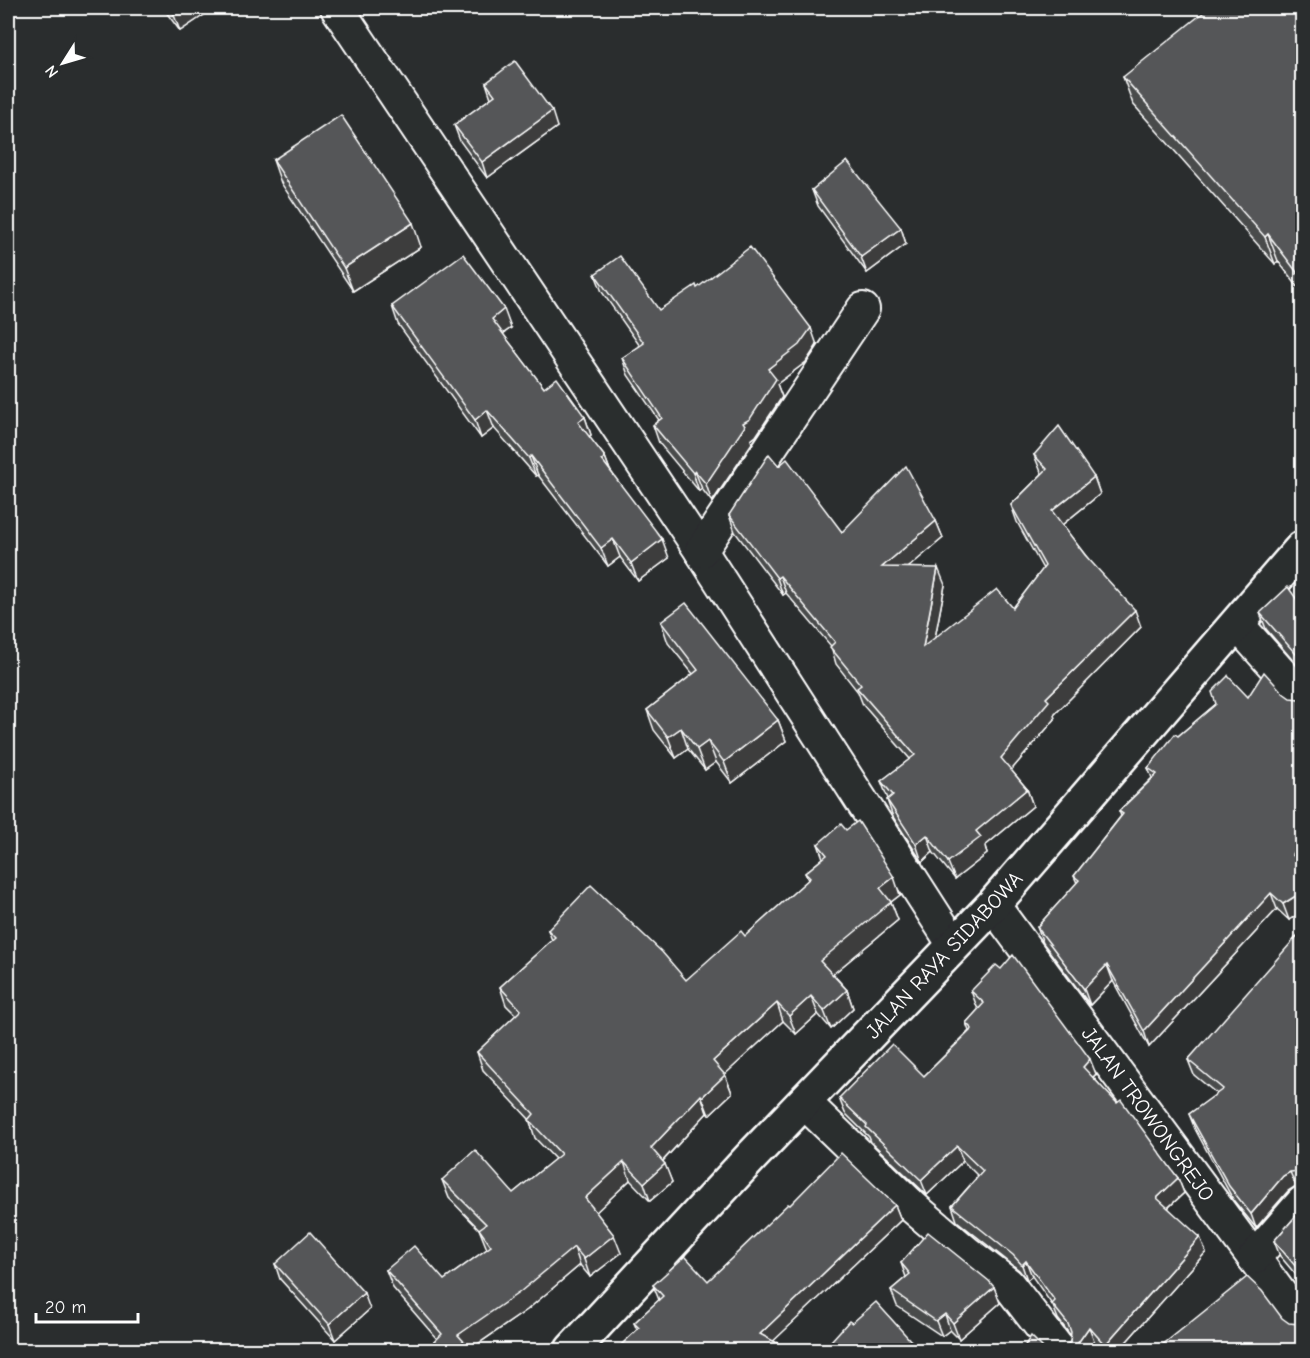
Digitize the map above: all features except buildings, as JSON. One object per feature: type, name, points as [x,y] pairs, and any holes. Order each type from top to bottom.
[{"type":"highway","name":"JALAN RAYA SIDABOWA","points":[[572,1350],[804,1102],[993,905],[1238,625],[1302,548]]},
{"type":"street","points":[[337,8],[701,551],[954,945]]},
{"type":"street","points":[[701,551],[863,309]]},
{"type":"street","points":[[1238,625],[1302,697]]},
{"type":"street","name":"JALAN TROWONGREJO","points":[[993,905],[1302,1323]]},
{"type":"street","points":[[804,1102],[914,1208],[1008,1284],[1059,1350]]},
{"type":"street","points":[[1254,1258],[1302,1203]]}]
